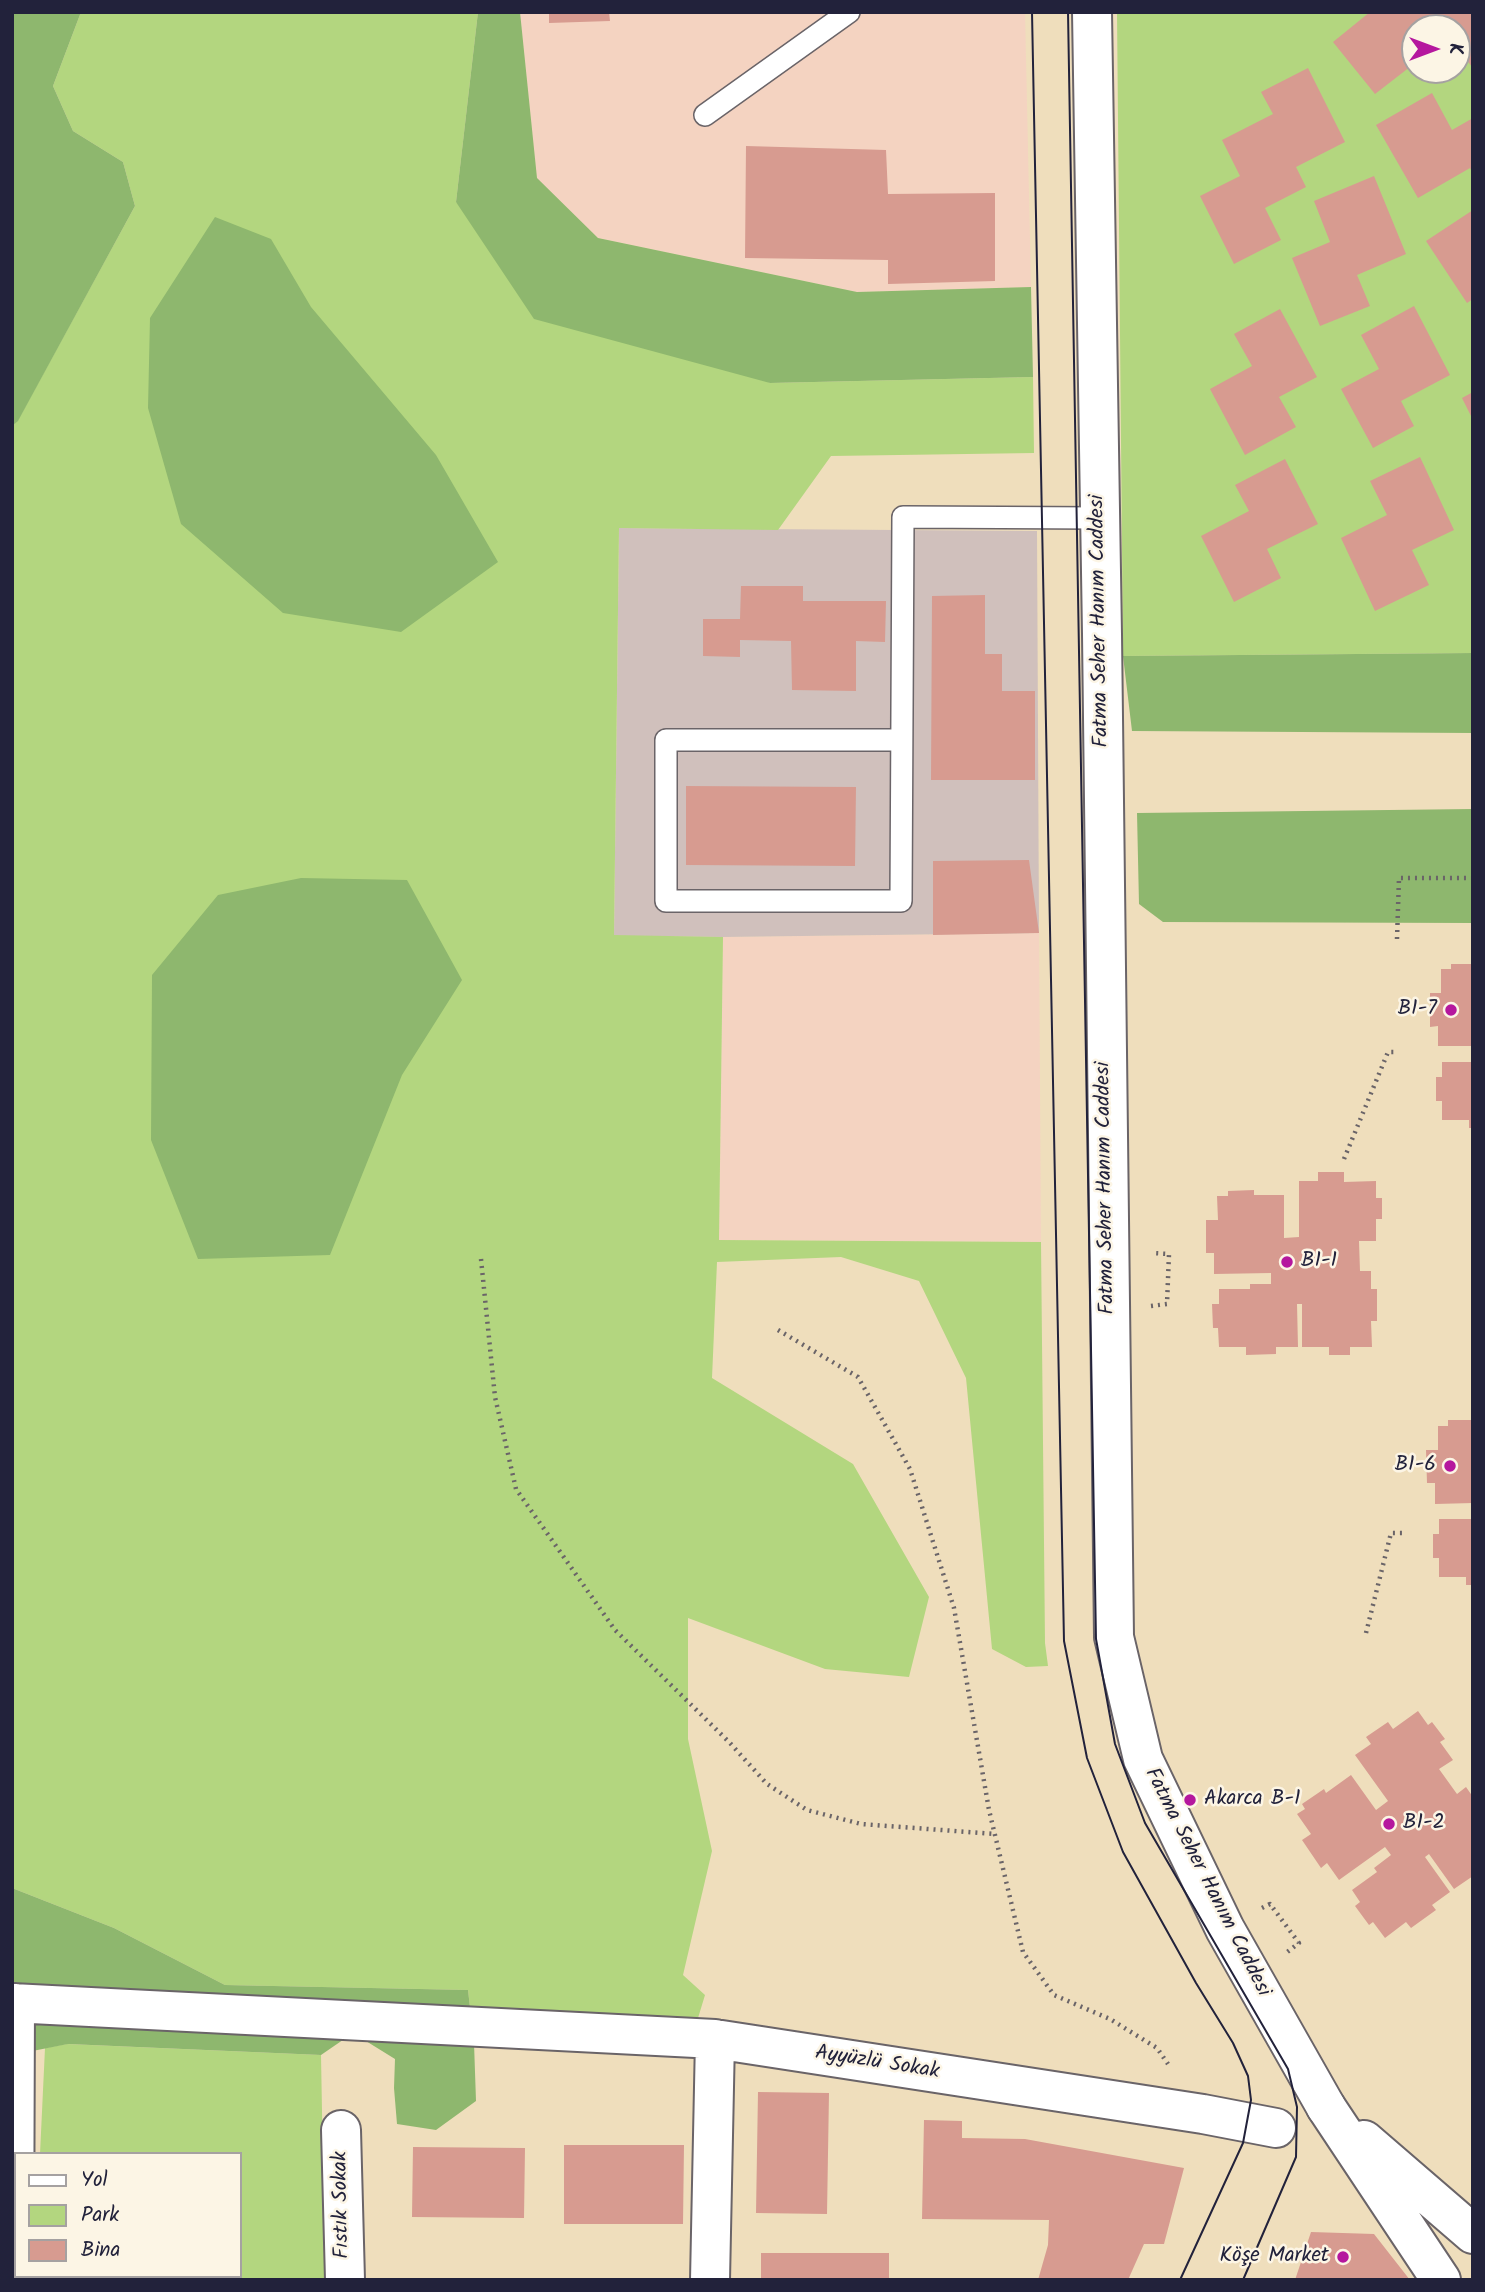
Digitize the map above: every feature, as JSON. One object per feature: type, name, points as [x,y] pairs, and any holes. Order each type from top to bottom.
[{"type":"street","name":"Fatma Seher Hanım Caddesi","points":[[1091,12],[1114,1637],[1143,1759],[1225,1928],[1326,2107],[1441,2280]]},
{"type":"street","points":[[14,2003],[15,2152]]},
{"type":"street","name":"Ayyüzlü Sokak","points":[[14,2003],[715,2039],[1203,2114],[1276,2129]]},
{"type":"street","points":[[710,2280],[715,2039]]},
{"type":"street","points":[[1326,2107],[1473,2234]]},
{"type":"street","name":"Fıstık Sokak","points":[[341,2130],[345,2280]]},
{"type":"lane","points":[[705,115],[849,12]]},
{"type":"lane","points":[[901,740],[666,740],[666,901],[901,901],[904,517],[1100,518]]},
{"type":"path","points":[[1397,939],[1399,878],[1473,878]]},
{"type":"path","points":[[1343,1160],[1388,1052],[1397,1052]]},
{"type":"path","points":[[481,1259],[495,1397],[516,1489],[615,1630],[729,1742],[767,1784],[807,1810],[861,1824],[995,1834]]},
{"type":"path","points":[[778,1330],[858,1377],[910,1469],[954,1608],[995,1834],[1023,1952],[1054,1995],[1110,2019],[1157,2048],[1203,2114]]},
{"type":"path","points":[[1366,1633],[1391,1533],[1403,1533]]},
{"type":"shaded area","points":[[520,12],[1025,12],[1031,287],[857,292],[598,238],[537,179]]},
{"type":"shaded area","points":[[619,528],[1037,531],[1039,933],[614,936]]},
{"type":"shaded area","points":[[1039,933],[1041,1242],[719,1240],[723,937]]},
{"type":"green space","points":[[12,12],[81,12],[53,86],[73,131],[123,162],[135,206],[18,421],[12,426]]},
{"type":"green space","points":[[81,12],[478,12],[456,202],[770,383],[1033,377],[1034,453],[831,456],[778,530],[619,528],[614,935],[723,937],[719,1240],[1041,1242],[1045,1643],[1048,1666],[1026,1667],[992,1649],[966,1378],[919,1281],[841,1257],[717,1262],[712,1378],[853,1464],[929,1597],[909,1677],[825,1669],[688,1618],[688,1739],[712,1851],[683,1975],[705,1995],[695,2028],[474,2043],[468,1990],[225,1985],[114,1928],[12,1888],[12,426],[18,420],[135,206],[123,162],[73,131],[53,86]]},
{"type":"green space","points":[[478,12],[520,12],[537,178],[598,238],[857,292],[1031,287],[1033,377],[770,383],[534,319],[456,202]]},
{"type":"green space","points":[[1117,12],[1473,12],[1473,653],[1123,656]]},
{"type":"green space","points":[[215,217],[271,239],[311,307],[436,455],[498,562],[401,632],[283,613],[181,524],[148,408],[150,318]]},
{"type":"green space","points":[[1473,653],[1473,733],[1132,731],[1123,656]]},
{"type":"green space","points":[[1473,809],[1473,923],[1163,922],[1139,904],[1137,813]]},
{"type":"green space","points":[[301,878],[407,880],[462,980],[402,1075],[330,1255],[198,1259],[151,1140],[152,975],[218,895]]},
{"type":"green space","points":[[12,1888],[114,1928],[225,1985],[468,1990],[474,2043],[476,2101],[436,2130],[397,2124],[395,2059],[353,2033],[321,2055],[68,2044],[12,2055]]},
{"type":"green space","points":[[67,2044],[321,2055],[325,2280],[33,2280],[242,2278],[242,2152],[40,2152],[45,2048]]},
{"type":"building","points":[[549,12],[609,12],[610,21],[549,23]]},
{"type":"building","points":[[1370,12],[1473,12],[1473,68],[1471,14],[1401,14],[1401,74],[1375,94],[1333,42]]},
{"type":"building","points":[[1308,68],[1345,142],[1296,167],[1306,187],[1265,208],[1281,240],[1234,264],[1200,196],[1240,176],[1222,140],[1273,114],[1261,92]]},
{"type":"building","points":[[1432,93],[1452,130],[1473,118],[1473,174],[1470,168],[1418,198],[1376,125]]},
{"type":"building","points":[[746,146],[886,150],[888,194],[995,193],[995,281],[888,284],[888,260],[745,258]]},
{"type":"building","points":[[1374,176],[1406,254],[1357,275],[1370,306],[1320,326],[1292,258],[1330,242],[1314,201]]},
{"type":"building","points":[[1473,210],[1473,299],[1467,303],[1426,241]]},
{"type":"building","points":[[1414,306],[1450,375],[1401,401],[1414,426],[1373,448],[1341,389],[1379,369],[1361,335]]},
{"type":"building","points":[[1280,309],[1317,377],[1279,397],[1296,427],[1245,455],[1210,389],[1252,366],[1234,334]]},
{"type":"building","points":[[1473,392],[1473,420],[1462,398]]},
{"type":"building","points":[[1420,457],[1454,530],[1412,550],[1429,585],[1375,611],[1341,538],[1387,515],[1370,481]]},
{"type":"building","points":[[1285,459],[1318,524],[1267,549],[1281,578],[1234,602],[1201,536],[1249,511],[1235,485]]},
{"type":"building","points":[[741,586],[803,586],[803,601],[886,601],[885,642],[856,641],[856,691],[792,690],[791,641],[740,640],[740,657],[703,656],[703,619],[740,619]]},
{"type":"building","points":[[985,595],[985,654],[1002,654],[1002,691],[1035,691],[1035,780],[931,780],[932,596]]},
{"type":"building","points":[[686,786],[856,787],[855,866],[686,865]]},
{"type":"building","points":[[1029,860],[1039,933],[933,935],[933,861]]},
{"type":"building","name":"B1-7","points":[[1451,964],[1473,964],[1473,1046],[1438,1046],[1438,1026],[1430,1027],[1430,993],[1441,993],[1441,969],[1451,969]]},
{"type":"building","name":"B1-7","points":[[1442,1062],[1473,1062],[1473,1128],[1469,1128],[1469,1120],[1442,1120],[1442,1101],[1436,1101],[1436,1077],[1442,1077]]},
{"type":"building","name":"B1-1","points":[[1318,1172],[1344,1172],[1344,1182],[1376,1181],[1376,1198],[1382,1198],[1382,1219],[1376,1219],[1376,1241],[1359,1241],[1360,1271],[1371,1271],[1371,1289],[1377,1289],[1377,1321],[1371,1321],[1372,1347],[1350,1347],[1350,1355],[1329,1355],[1329,1347],[1302,1347],[1302,1304],[1297,1304],[1298,1347],[1276,1347],[1276,1354],[1246,1355],[1246,1347],[1219,1347],[1218,1328],[1213,1328],[1212,1304],[1219,1304],[1219,1289],[1250,1289],[1250,1284],[1271,1284],[1271,1273],[1214,1274],[1214,1253],[1206,1253],[1206,1220],[1218,1220],[1217,1196],[1228,1196],[1228,1191],[1254,1190],[1254,1195],[1284,1195],[1284,1238],[1299,1237],[1299,1181],[1318,1181]]},
{"type":"building","name":"B1-6","points":[[1448,1420],[1473,1420],[1473,1503],[1435,1504],[1435,1483],[1427,1483],[1426,1450],[1438,1450],[1438,1426],[1448,1426]]},
{"type":"building","name":"B1-6","points":[[1439,1519],[1473,1519],[1473,1585],[1466,1585],[1466,1577],[1439,1577],[1439,1558],[1433,1558],[1433,1534],[1439,1534]]},
{"type":"building","name":"B1-2","points":[[1418,1711],[1428,1725],[1432,1722],[1445,1739],[1440,1742],[1453,1760],[1439,1769],[1457,1794],[1466,1787],[1473,1797],[1473,1876],[1454,1889],[1429,1854],[1425,1857],[1450,1892],[1432,1905],[1436,1910],[1411,1928],[1406,1922],[1385,1938],[1373,1922],[1369,1925],[1355,1906],[1360,1902],[1352,1890],[1377,1872],[1374,1868],[1391,1855],[1385,1847],[1339,1880],[1327,1863],[1321,1868],[1302,1840],[1311,1834],[1297,1814],[1305,1809],[1302,1804],[1324,1789],[1326,1793],[1351,1775],[1376,1810],[1388,1801],[1355,1755],[1371,1744],[1366,1737],[1388,1722],[1393,1729]]},
{"type":"building","points":[[758,2092],[829,2093],[827,2214],[756,2213]]},
{"type":"building","points":[[924,2120],[962,2121],[962,2138],[1025,2139],[1184,2168],[1164,2244],[1144,2244],[1128,2280],[1038,2280],[1048,2245],[1049,2220],[922,2219]]},
{"type":"building","points":[[564,2145],[684,2145],[683,2224],[564,2224]]},
{"type":"building","points":[[413,2147],[525,2148],[524,2218],[412,2217]]},
{"type":"building","points":[[1311,2232],[1374,2234],[1410,2280],[1295,2280]]},
{"type":"building","points":[[761,2253],[889,2253],[889,2280],[761,2280]]},
{"type":"tram line","points":[[1032,12],[1064,1641],[1087,1758],[1123,1852],[1196,1983],[1233,2043],[1248,2076],[1251,2100],[1243,2143],[1180,2280]]},
{"type":"tram line","points":[[1068,12],[1096,1639],[1115,1744],[1145,1823],[1288,2069],[1297,2107],[1296,2157],[1243,2280]]},
{"type":"place","name":"B1-7","points":[[1451,1010]]},
{"type":"place","name":"B1-1","points":[[1287,1262]]},
{"type":"place","name":"B1-6","points":[[1450,1466]]},
{"type":"place","name":"Akarca B-1","points":[[1190,1800]]},
{"type":"place","name":"B1-2","points":[[1389,1824]]},
{"type":"place","name":"Köşe Market","points":[[1343,2257]]}]
